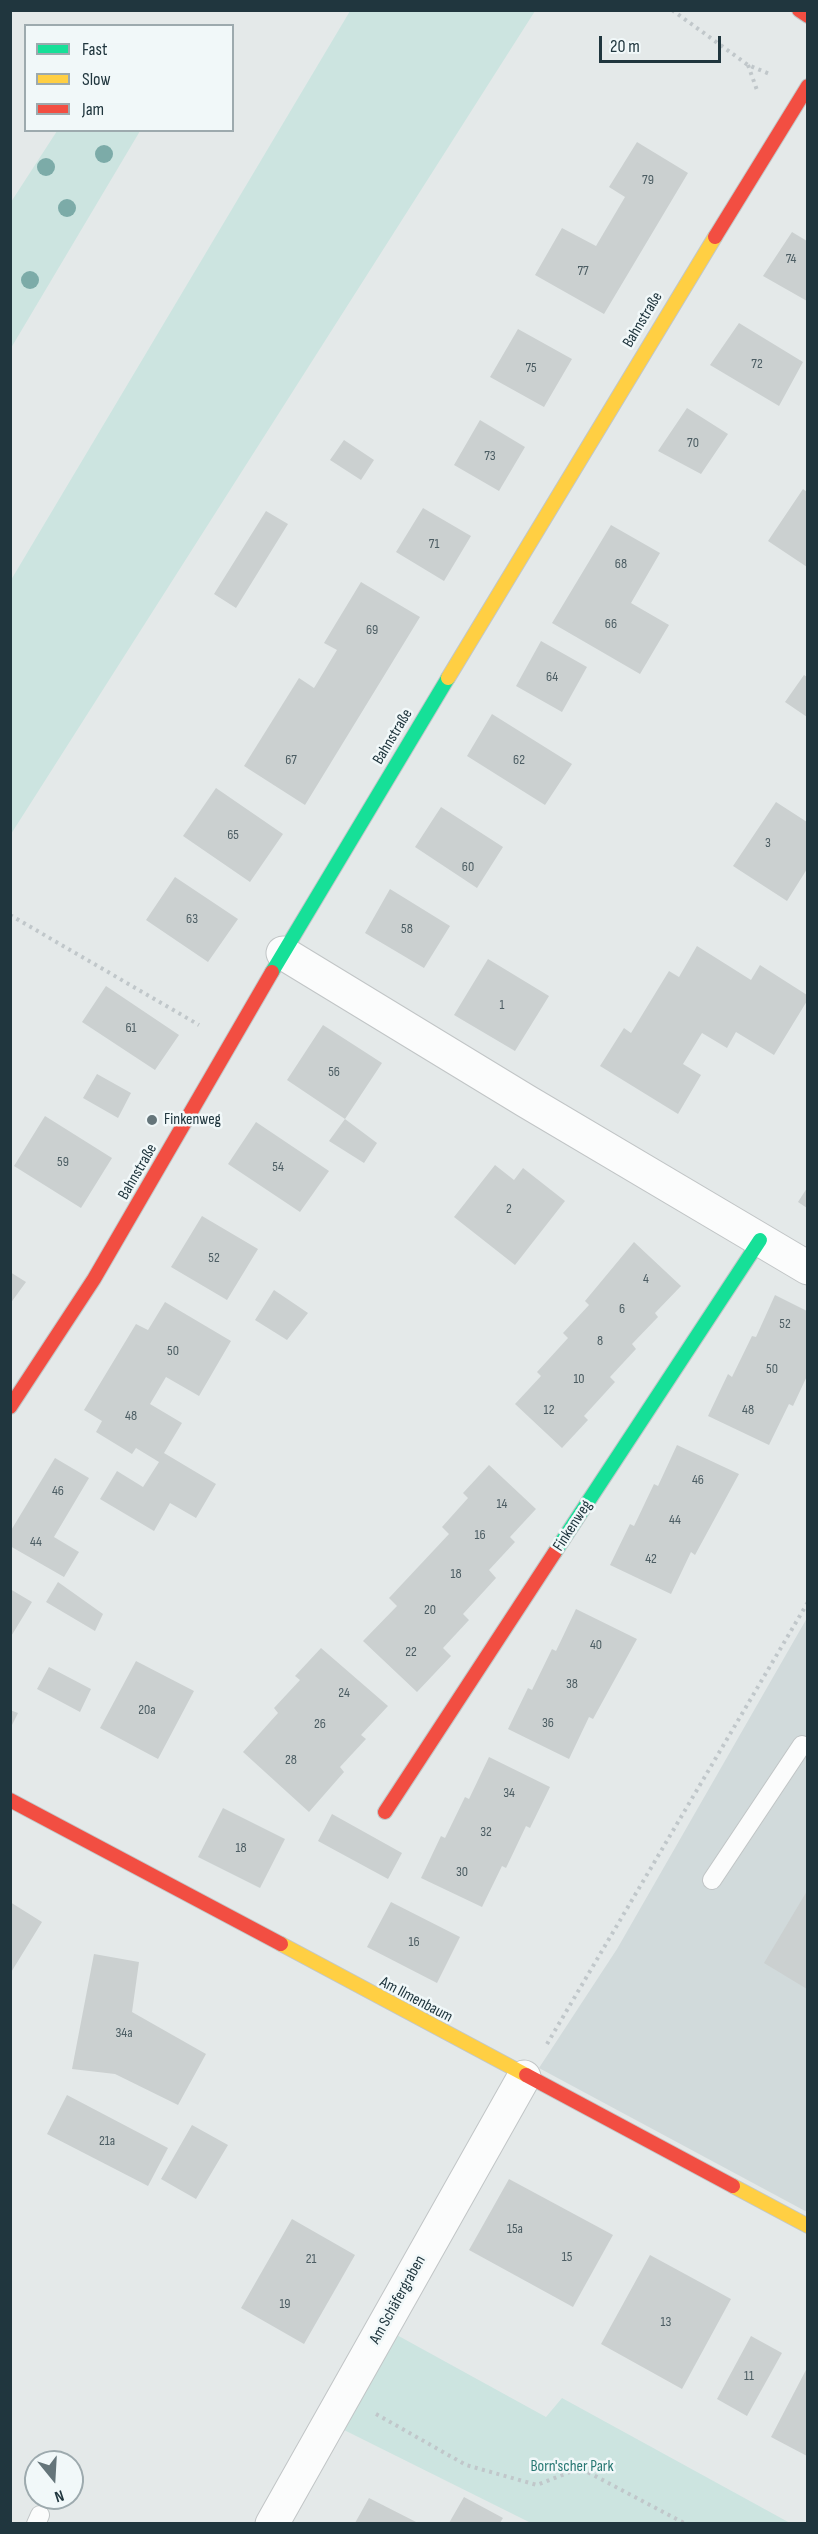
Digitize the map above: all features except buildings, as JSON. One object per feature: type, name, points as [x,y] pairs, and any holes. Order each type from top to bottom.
[{"type":"street","points":[[799,10],[807,16]]},
{"type":"street","name":"Bahnstraße","points":[[10,1407],[94,1279],[284,953],[615,398],[806,87]]},
{"type":"street","points":[[284,953],[807,1268]]},
{"type":"street","name":"Finkenweg","points":[[385,1812],[760,1240]]},
{"type":"street","name":"Am Ilmenbaum","points":[[10,1800],[524,2077],[807,2226]]},
{"type":"street","name":"Am Schäfergraben","points":[[272,2523],[524,2077]]},
{"type":"lane","points":[[712,1880],[806,1744]]},
{"type":"path","points":[[672,10],[748,65],[806,87]]},
{"type":"path","points":[[10,915],[231,1044]]},
{"type":"path","points":[[524,2077],[545,2047],[807,1602]]},
{"type":"path","points":[[344,2396],[466,2465],[537,2485],[580,2469],[686,2523]]},
{"type":"shaded area","points":[[807,1618],[807,2212],[539,2068],[617,1949]]},
{"type":"green space","points":[[350,11],[535,11],[11,834],[11,580]]},
{"type":"green space","points":[[56,132],[139,132],[11,348],[11,202]]},
{"type":"green space","name":"Born'scher Park","points":[[395,2334],[546,2417],[562,2398],[790,2523],[531,2523],[334,2425]]},
{"type":"traffic: fast","points":[[272,972],[448,678]]},
{"type":"traffic: fast","points":[[555,1552],[760,1240]]},
{"type":"traffic: slow","points":[[448,678],[715,237]]},
{"type":"traffic: slow","points":[[281,1944],[526,2075]]},
{"type":"traffic: slow","points":[[733,2186],[808,2226]]},
{"type":"traffic: jam","points":[[799,10],[808,16]]},
{"type":"traffic: jam","points":[[715,237],[808,86]]},
{"type":"traffic: jam","points":[[10,1407],[94,1279],[272,972]]},
{"type":"traffic: jam","points":[[385,1812],[555,1552]]},
{"type":"traffic: jam","points":[[10,1800],[281,1944]]},
{"type":"traffic: jam","points":[[526,2075],[733,2186]]},
{"type":"place","name":"Finkenweg","points":[[152,1120]]}]
